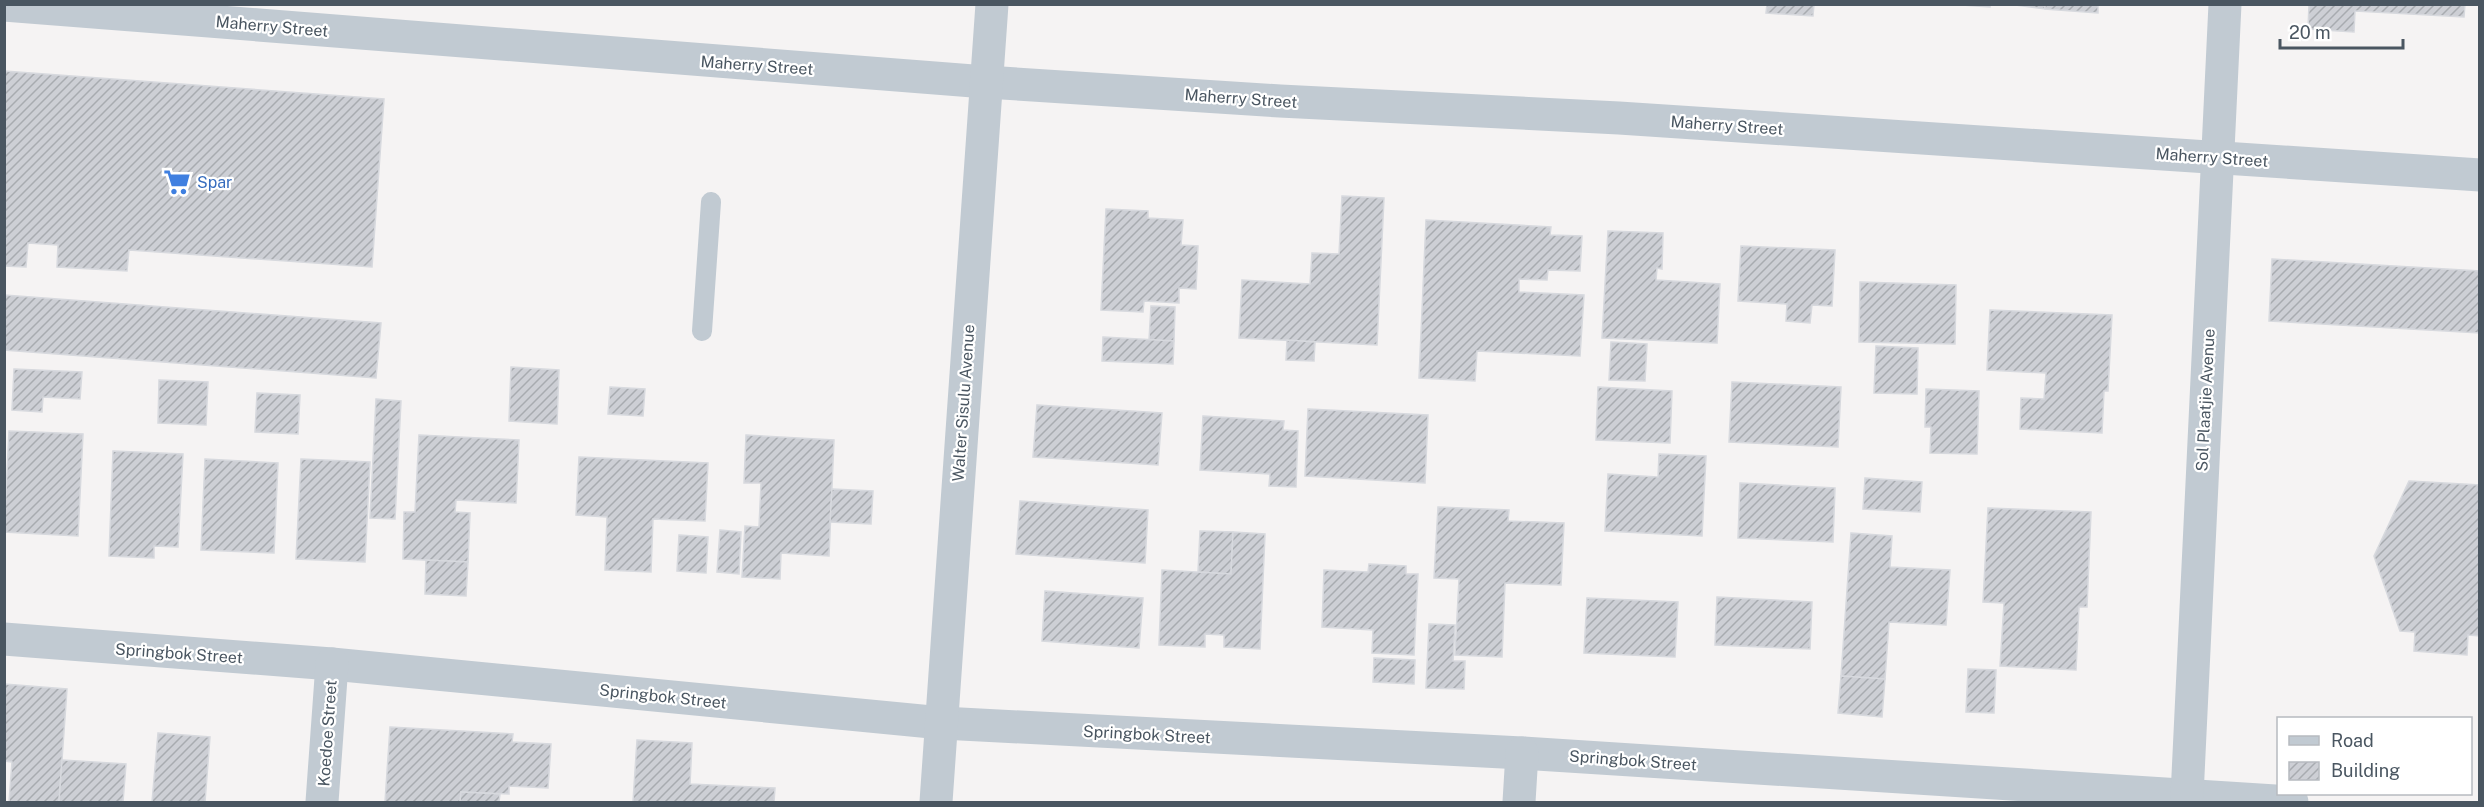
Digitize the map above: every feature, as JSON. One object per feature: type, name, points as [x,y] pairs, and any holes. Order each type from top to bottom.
[{"type":"street","name":"Walter Sisulu Avenue","points":[[936,802],[992,4]]},
{"type":"street","name":"Sol Plaatjie Avenue","points":[[2187,796],[2225,4]]},
{"type":"street","name":"Maherry Street","points":[[4,5],[986,82],[1280,101],[1619,118],[2480,175]]},
{"type":"street","name":"Springbok Street","points":[[4,639],[332,664],[942,723],[1522,753],[2292,802]]},
{"type":"street","name":"Koedoe Street","points":[[322,802],[332,664]]},
{"type":"street","points":[[1519,802],[1522,753]]},
{"type":"lane","points":[[702,331],[711,202]]},
{"type":"building","points":[[1767,4],[1814,4],[1813,16],[1766,13]]},
{"type":"building","points":[[1947,4],[1990,4],[1990,7]]},
{"type":"building","points":[[2008,4],[2045,4],[2045,9]]},
{"type":"building","points":[[2045,4],[2098,4],[2098,13],[2045,9]]},
{"type":"building","points":[[2309,4],[2465,4],[2464,17],[2355,11],[2354,32],[2308,29]]},
{"type":"building","points":[[4,71],[384,99],[372,267],[129,250],[127,271],[57,267],[58,245],[28,243],[26,267],[4,266]]},
{"type":"building","points":[[1342,196],[1384,198],[1377,345],[1239,338],[1242,280],[1310,284],[1312,253],[1339,254]]},
{"type":"building","points":[[1106,209],[1148,211],[1148,218],[1183,220],[1181,245],[1198,246],[1196,289],[1179,288],[1179,303],[1144,301],[1143,312],[1101,310]]},
{"type":"building","points":[[1426,220],[1551,227],[1550,235],[1582,236],[1580,271],[1548,270],[1547,280],[1519,279],[1519,292],[1584,295],[1580,356],[1477,351],[1475,381],[1419,378]]},
{"type":"building","points":[[1608,231],[1663,233],[1662,269],[1657,268],[1656,280],[1720,284],[1717,343],[1602,338]]},
{"type":"building","points":[[1741,246],[1835,250],[1832,306],[1812,305],[1810,323],[1786,321],[1787,304],[1738,301]]},
{"type":"building","points":[[2272,259],[2480,271],[2480,333],[2269,321]]},
{"type":"building","points":[[1860,282],[1956,285],[1955,344],[1859,342]]},
{"type":"building","points":[[4,295],[381,323],[376,378],[4,350]]},
{"type":"building","points":[[1151,306],[1175,307],[1174,341],[1149,340]]},
{"type":"building","points":[[1990,310],[2112,315],[2108,391],[2104,391],[2102,433],[2020,429],[2021,398],[2044,399],[2046,373],[1987,370]]},
{"type":"building","points":[[1103,337],[1174,341],[1173,364],[1102,361]]},
{"type":"building","points":[[1287,340],[1315,342],[1314,361],[1286,360]]},
{"type":"building","points":[[1611,342],[1647,344],[1645,381],[1609,380]]},
{"type":"building","points":[[1876,346],[1918,348],[1917,394],[1874,393]]},
{"type":"building","points":[[511,367],[559,370],[557,424],[509,421]]},
{"type":"building","points":[[14,369],[82,372],[80,399],[43,397],[42,412],[12,410]]},
{"type":"building","points":[[159,380],[208,382],[206,425],[158,423]]},
{"type":"building","points":[[1732,382],[1841,387],[1838,447],[1729,442]]},
{"type":"building","points":[[610,387],[645,389],[643,416],[608,414]]},
{"type":"building","points":[[1598,387],[1672,391],[1670,443],[1596,440]]},
{"type":"building","points":[[1926,389],[1979,391],[1977,454],[1930,453],[1931,427],[1925,427]]},
{"type":"building","points":[[257,393],[300,395],[298,434],[255,432]]},
{"type":"building","points":[[376,399],[401,401],[395,519],[370,518]]},
{"type":"building","points":[[1037,405],[1162,413],[1158,465],[1033,457]]},
{"type":"building","points":[[1308,409],[1428,415],[1425,483],[1305,476]]},
{"type":"building","points":[[1203,416],[1284,421],[1283,430],[1298,431],[1296,487],[1269,486],[1270,474],[1200,470]]},
{"type":"building","points":[[9,431],[83,434],[78,536],[4,532]]},
{"type":"building","points":[[419,435],[519,440],[516,503],[456,500],[455,512],[470,513],[468,562],[403,559],[404,512],[415,512]]},
{"type":"building","points":[[746,435],[834,440],[829,556],[781,553],[780,579],[742,577],[745,526],[759,527],[761,483],[744,483]]},
{"type":"building","points":[[113,451],[183,454],[178,547],[154,546],[154,558],[109,556]]},
{"type":"building","points":[[1659,454],[1706,456],[1702,536],[1605,531],[1608,474],[1658,477]]},
{"type":"building","points":[[579,457],[708,463],[705,521],[653,519],[651,572],[605,570],[607,517],[576,515]]},
{"type":"building","points":[[205,459],[278,463],[274,553],[201,550]]},
{"type":"building","points":[[301,459],[370,462],[365,562],[296,559]]},
{"type":"building","points":[[1865,478],[1922,482],[1920,512],[1863,509]]},
{"type":"building","points":[[2409,481],[2480,485],[2480,636],[2468,635],[2467,655],[2414,651],[2415,632],[2400,631],[2374,556]]},
{"type":"building","points":[[1740,483],[1835,488],[1833,542],[1738,538]]},
{"type":"building","points":[[832,489],[873,491],[871,524],[830,522]]},
{"type":"building","points":[[1020,501],[1148,510],[1145,563],[1016,554]]},
{"type":"building","points":[[1438,507],[1509,510],[1508,521],[1564,523],[1561,585],[1505,583],[1502,657],[1455,655],[1459,579],[1434,578]]},
{"type":"building","points":[[1988,508],[2091,512],[2087,607],[2079,607],[2076,670],[2000,666],[2004,603],[1983,602]]},
{"type":"building","points":[[720,530],[741,532],[739,574],[717,572]]},
{"type":"building","points":[[1200,531],[1233,532],[1231,574],[1198,572]]},
{"type":"building","points":[[1233,532],[1265,534],[1260,649],[1224,647],[1224,635],[1205,634],[1205,647],[1159,645],[1162,570],[1231,574]]},
{"type":"building","points":[[1851,533],[1892,536],[1890,567],[1950,570],[1946,625],[1889,622],[1885,679],[1841,676]]},
{"type":"building","points":[[679,535],[708,537],[706,573],[677,571]]},
{"type":"building","points":[[426,560],[468,562],[466,596],[425,594]]},
{"type":"building","points":[[1369,564],[1406,566],[1406,574],[1418,574],[1414,655],[1372,653],[1373,630],[1322,627],[1324,570],[1368,572]]},
{"type":"building","points":[[1045,591],[1143,598],[1139,648],[1042,641]]},
{"type":"building","points":[[1717,597],[1812,602],[1810,649],[1715,645]]},
{"type":"building","points":[[1587,598],[1678,602],[1675,657],[1584,653]]},
{"type":"building","points":[[1429,624],[1455,625],[1453,661],[1465,661],[1464,689],[1426,688]]},
{"type":"building","points":[[1374,658],[1415,660],[1414,684],[1373,682]]},
{"type":"building","points":[[1968,669],[1996,670],[1994,713],[1966,712]]},
{"type":"building","points":[[1841,676],[1885,679],[1882,717],[1838,713]]},
{"type":"building","points":[[4,684],[67,689],[59,802],[9,802],[12,762],[4,761]]},
{"type":"building","points":[[390,727],[513,734],[512,742],[551,744],[548,788],[509,786],[509,794],[461,792],[460,802],[385,802]]},
{"type":"building","points":[[158,733],[210,737],[205,802],[152,802]]},
{"type":"building","points":[[637,740],[692,743],[690,784],[775,788],[774,802],[633,802]]},
{"type":"building","points":[[62,760],[126,764],[123,802],[59,802]]},
{"type":"building","points":[[461,792],[500,794],[499,802],[460,802]]},
{"type":"place","name":"Spar","points":[[177,182]]}]
